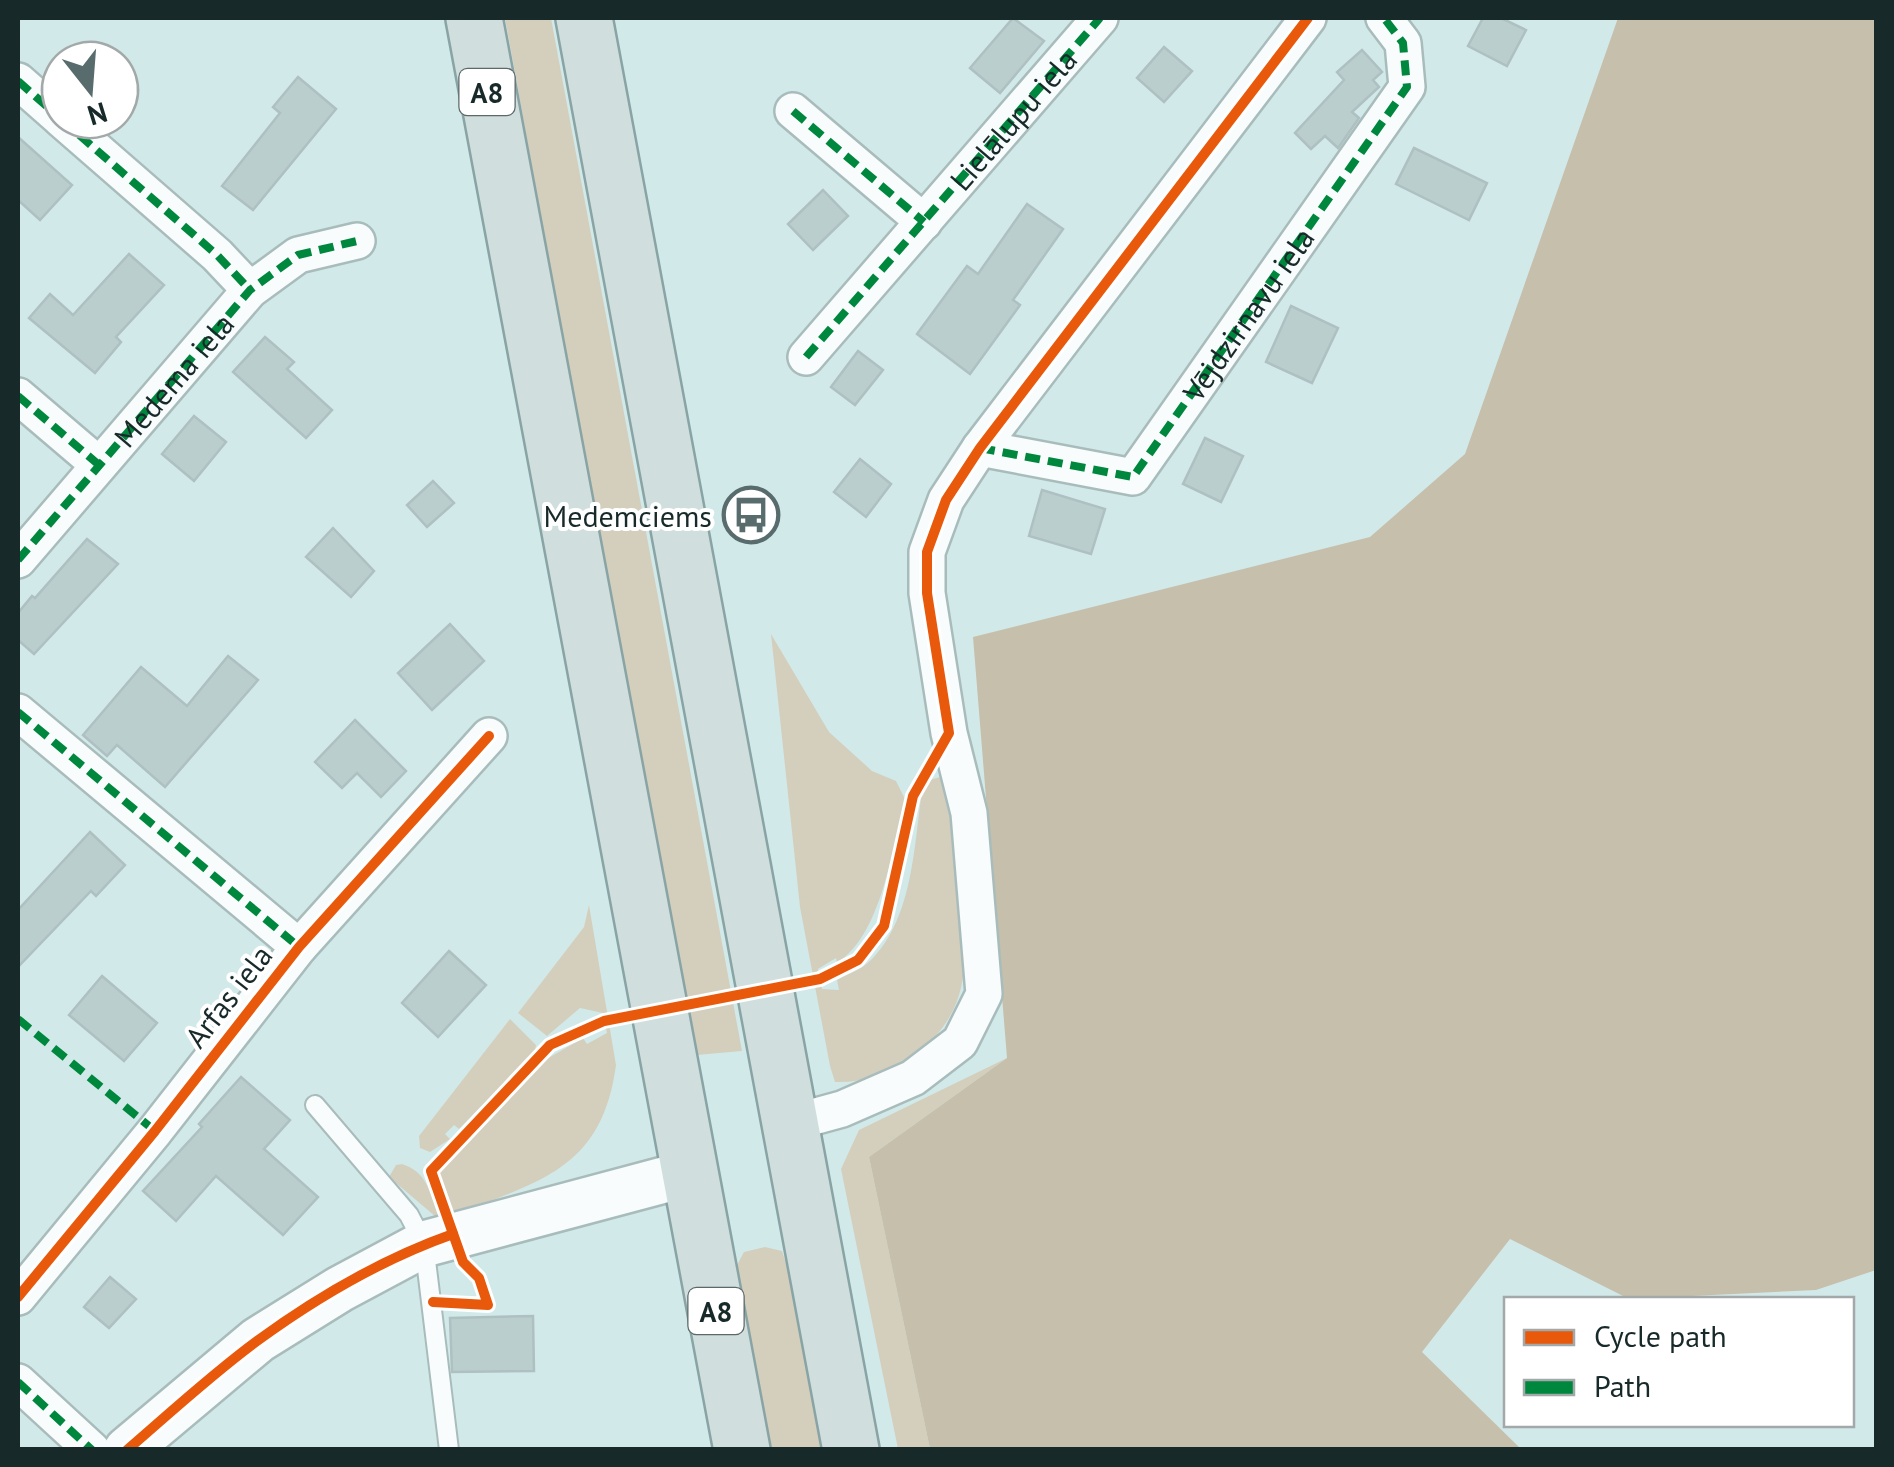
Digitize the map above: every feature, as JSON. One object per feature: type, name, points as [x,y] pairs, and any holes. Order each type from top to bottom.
[{"type":"highway","name":"A8","points":[[474,18],[742,1450]]},
{"type":"highway","points":[[584,18],[850,1450]]},
{"type":"street","name":"Lielālupu iela","points":[[806,358],[1100,18]]},
{"type":"street","points":[[791,1123],[842,1109],[913,1078],[960,1042],[984,994],[969,814],[948,734],[928,594],[927,552],[946,500],[980,448],[1308,18]]},
{"type":"street","name":"Vējdzirnavu iela","points":[[980,448],[1133,477],[1407,87],[1403,43],[1384,18]]},
{"type":"street","points":[[18,81],[40,100]]},
{"type":"street","points":[[793,111],[924,222]]},
{"type":"street","points":[[85,140],[217,255],[250,290]]},
{"type":"street","name":"Medema iela","points":[[18,560],[250,290],[298,254],[356,242]]},
{"type":"street","points":[[18,396],[99,465]]},
{"type":"street","points":[[18,712],[299,946]]},
{"type":"street","name":"Arfas iela","points":[[18,1297],[155,1132],[299,946],[489,736]]},
{"type":"street","points":[[127,1450],[258,1340],[340,1288],[424,1244],[690,1173]]},
{"type":"street","points":[[18,1382],[92,1450]]},
{"type":"lane","points":[[315,1105],[410,1215],[424,1244],[449,1450]]},
{"type":"shaded area","points":[[505,18],[551,18],[742,1051],[697,1055]]},
{"type":"shaded area","points":[[1618,18],[1876,18],[1876,1270],[1816,1290],[1625,1297],[1510,1239],[1422,1352],[1521,1449],[930,1449],[869,1157],[1007,1058],[973,637],[1370,537],[1465,454]]},
{"type":"shaded area","points":[[771,634],[829,732],[872,771],[896,781],[905,799],[875,912],[852,950],[837,963],[836,958],[818,969],[822,989],[839,990],[837,980],[867,963],[896,924],[909,880],[922,790],[929,780],[944,776],[963,916],[962,985],[945,1025],[929,1043],[898,1065],[864,1079],[835,1082],[830,1066],[800,907]]},
{"type":"shaded area","points":[[589,905],[616,1065],[609,1100],[597,1128],[562,1167],[454,1215],[437,1171],[545,1060],[583,1038],[587,1044],[607,1033],[603,1013],[580,1008],[547,1036],[518,1013],[584,927]]},
{"type":"shaded area","points":[[510,1019],[536,1045],[535,1051],[459,1129],[454,1125],[445,1134],[450,1139],[430,1152],[420,1148],[419,1136]]},
{"type":"shaded area","points":[[1007,1058],[869,1157],[930,1449],[898,1449],[841,1169],[859,1130]]},
{"type":"shaded area","points":[[396,1165],[417,1172],[426,1184],[436,1217],[389,1177]]},
{"type":"shaded area","points":[[765,1247],[782,1251],[787,1266],[821,1449],[770,1449],[736,1267],[744,1252]]},
{"type":"building","points":[[1013,18],[1044,41],[1000,93],[970,68]]},
{"type":"building","points":[[1483,18],[1501,18],[1526,30],[1507,66],[1468,46]]},
{"type":"building","points":[[1164,47],[1192,71],[1164,102],[1137,78]]},
{"type":"building","points":[[1362,50],[1382,72],[1373,80],[1379,87],[1352,112],[1359,118],[1338,148],[1325,136],[1311,149],[1295,133],[1344,80],[1337,72]]},
{"type":"building","points":[[298,77],[336,109],[253,210],[222,186],[280,113],[273,107]]},
{"type":"building","points":[[18,137],[72,185],[40,220],[18,200]]},
{"type":"building","points":[[1414,148],[1487,183],[1469,220],[1396,184]]},
{"type":"building","points":[[823,190],[848,216],[813,250],[788,224]]},
{"type":"building","points":[[1027,204],[1063,229],[1013,300],[1020,305],[970,374],[917,334],[967,266],[978,274]]},
{"type":"building","points":[[129,254],[164,285],[116,337],[121,342],[95,373],[29,318],[50,294],[73,315]]},
{"type":"building","points":[[1291,306],[1338,328],[1312,383],[1266,362]]},
{"type":"building","points":[[265,337],[294,362],[287,369],[332,410],[306,438],[233,372]]},
{"type":"building","points":[[858,351],[883,370],[855,405],[831,387]]},
{"type":"building","points":[[194,416],[226,442],[194,481],[162,454]]},
{"type":"building","points":[[1205,438],[1243,456],[1221,502],[1183,484]]},
{"type":"building","points":[[860,459],[891,484],[866,517],[834,492]]},
{"type":"building","points":[[433,481],[454,503],[427,527],[407,505]]},
{"type":"building","points":[[1042,490],[1105,509],[1091,554],[1029,536]]},
{"type":"building","points":[[333,528],[374,571],[351,597],[306,557]]},
{"type":"building","points":[[87,539],[118,564],[34,654],[18,640],[18,613]]},
{"type":"building","points":[[450,624],[484,661],[432,710],[398,673]]},
{"type":"building","points":[[228,656],[258,680],[165,787],[117,745],[107,756],[83,735],[141,667],[187,706]]},
{"type":"building","points":[[355,720],[406,771],[381,797],[357,773],[342,788],[315,762]]},
{"type":"building","points":[[90,832],[125,865],[96,896],[91,891],[18,967],[18,910]]},
{"type":"building","points":[[449,951],[486,985],[438,1037],[402,1003]]},
{"type":"building","points":[[102,976],[157,1023],[124,1061],[69,1015]]},
{"type":"building","points":[[241,1077],[290,1120],[264,1149],[318,1197],[283,1235],[216,1176],[176,1221],[143,1191],[202,1127],[199,1124]]},
{"type":"building","points":[[110,1277],[136,1299],[109,1328],[84,1307]]},
{"type":"building","points":[[533,1316],[534,1371],[452,1372],[450,1318]]},
{"type":"marked path","points":[[806,357],[1100,18]]},
{"type":"marked path","points":[[980,448],[1133,477],[1407,87],[1403,43],[1384,18]]},
{"type":"marked path","points":[[18,81],[40,100]]},
{"type":"marked path","points":[[793,111],[924,222]]},
{"type":"marked path","points":[[85,140],[217,255],[250,290]]},
{"type":"marked path","points":[[18,560],[250,290],[298,255],[357,241]]},
{"type":"marked path","points":[[18,396],[99,465]]},
{"type":"marked path","points":[[18,712],[299,947]]},
{"type":"marked path","points":[[18,1019],[155,1131]]},
{"type":"marked path","points":[[18,1382],[92,1450]]},
{"type":"cycle path","points":[[433,1302],[488,1305],[479,1278],[463,1262],[431,1171],[550,1045],[604,1021],[820,979],[858,960],[884,926],[913,796],[949,733],[927,593],[927,552],[946,500],[980,448],[1308,18]]},
{"type":"cycle path","points":[[18,1297],[299,947],[489,736]]},
{"type":"cycle path","points":[[127,1450],[224,1367],[303,1310],[377,1267],[453,1234]]},
{"type":"place","name":"Medemciems","points":[[751,515]]}]
